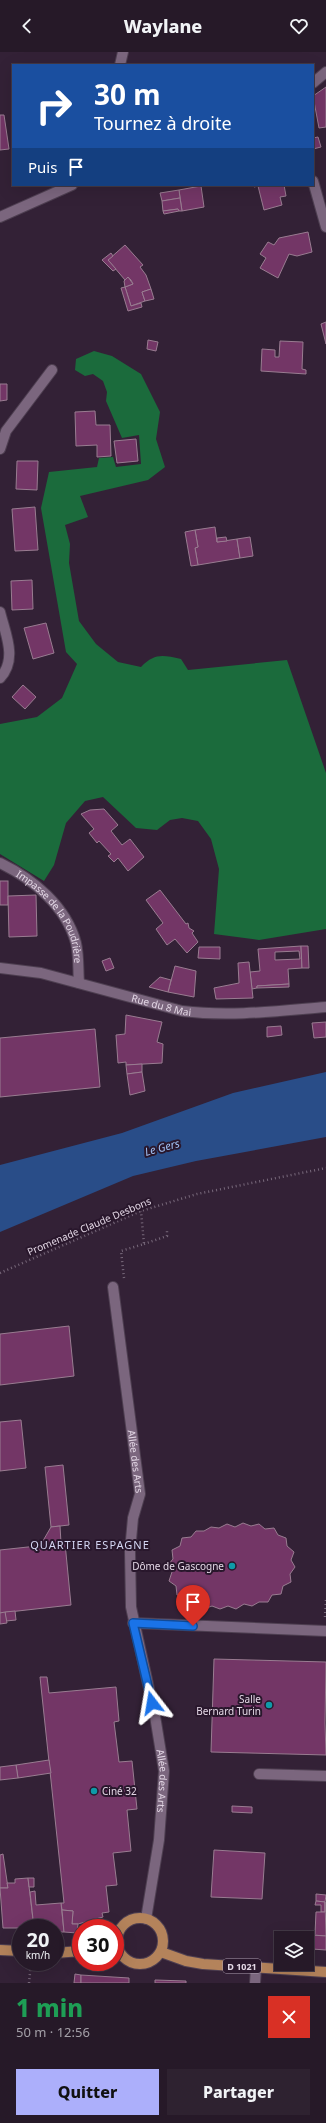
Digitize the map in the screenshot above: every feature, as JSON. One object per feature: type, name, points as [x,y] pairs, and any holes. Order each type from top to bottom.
[{"type":"main road","points":[[124,1924],[130,1920],[146,1919],[153,1922],[162,1932],[163,1939],[161,1952],[150,1962],[136,1964],[124,1958]]},
{"type":"main road","points":[[0,1950],[12,1951]]},
{"type":"main road","name":"D 1021","points":[[161,1952],[191,1962],[326,1972]]},
{"type":"street","points":[[120,64],[122,52]]},
{"type":"street","points":[[314,82],[326,72]]},
{"type":"street","points":[[314,185],[326,227]]},
{"type":"street","points":[[0,217],[70,186]]},
{"type":"street","points":[[0,449],[6,431],[52,370]]},
{"type":"street","points":[[0,612],[10,652],[8,666],[0,678]]},
{"type":"street","name":"Impasse de la Poudrière","points":[[0,863],[33,882],[52,901],[66,920],[76,944],[78,983]]},
{"type":"street","name":"Rue du 8 Mai","points":[[0,968],[41,973],[182,1011],[203,1014],[251,1013],[326,1007]]},
{"type":"street","name":"Allée des Arts","points":[[113,1287],[140,1494],[132,1518],[130,1551],[131,1607],[133,1623],[155,1716],[164,1771],[159,1840],[146,1919]]},
{"type":"street","points":[[133,1623],[325,1631]]},
{"type":"street","points":[[259,1774],[326,1776]]},
{"type":"street","points":[[255,1983],[256,1967]]},
{"type":"path","name":"Promenade Claude Desbons","points":[[0,1273],[141,1211],[197,1194],[326,1168]]},
{"type":"path","points":[[144,1244],[167,1236],[167,1230]]},
{"type":"path","points":[[325,1631],[326,1600]]},
{"type":"path","points":[[29,1983],[30,1971]]},
{"type":"green space","points":[[94,351],[112,356],[141,374],[160,412],[156,439],[165,467],[148,480],[80,496],[88,517],[65,525],[70,544],[69,563],[79,621],[96,644],[118,662],[141,667],[150,659],[159,656],[181,659],[188,670],[287,660],[326,773],[326,929],[259,940],[214,934],[219,869],[211,839],[198,821],[182,818],[170,820],[157,830],[136,828],[103,797],[85,801],[66,823],[54,865],[44,881],[0,854],[0,724],[37,717],[62,698],[77,664],[66,652],[41,508],[49,472],[97,467],[99,458],[113,457],[116,467],[141,464],[139,435],[122,438],[106,401],[107,392],[103,381],[93,374],[85,376],[75,370],[76,359]]},
{"type":"water","name":"Le Gers","points":[[326,1072],[326,1137],[196,1161],[133,1176],[0,1232],[0,1165],[122,1133],[233,1093]]},
{"type":"building","points":[[326,87],[326,127],[319,128],[314,95]]},
{"type":"building","points":[[0,115],[4,115],[9,149],[0,150]]},
{"type":"building","points":[[318,137],[321,147],[314,149],[314,138]]},
{"type":"building","points":[[201,186],[204,207],[182,211],[179,190]]},
{"type":"building","points":[[258,186],[284,186],[286,196],[280,197],[282,205],[264,210]]},
{"type":"building","points":[[179,190],[180,198],[162,201],[160,193]]},
{"type":"building","points":[[180,198],[182,211],[179,211],[178,209],[163,211],[162,201]]},
{"type":"building","points":[[178,209],[179,211],[164,214],[163,211]]},
{"type":"building","points":[[308,232],[312,252],[297,256],[289,254],[278,278],[260,268],[266,258],[260,254],[268,242],[274,245],[279,238]]},
{"type":"building","points":[[125,245],[143,265],[140,267],[146,275],[151,289],[142,292],[145,301],[131,306],[125,287],[133,284],[131,280],[128,277],[125,280],[108,260]]},
{"type":"building","points":[[111,253],[113,256],[108,260],[116,269],[113,271],[102,260]]},
{"type":"building","points":[[128,277],[133,284],[125,287],[124,281]]},
{"type":"building","points":[[125,287],[131,306],[141,303],[142,307],[128,311],[121,288]]},
{"type":"building","points":[[151,289],[154,299],[145,301],[142,292]]},
{"type":"building","points":[[326,322],[326,344],[321,324]]},
{"type":"building","points":[[148,340],[158,342],[156,351],[147,349]]},
{"type":"building","points":[[280,341],[303,342],[302,369],[306,370],[306,374],[261,371],[262,349],[275,350],[275,357],[279,357]]},
{"type":"building","points":[[0,384],[7,384],[7,400],[0,401]]},
{"type":"building","points":[[95,411],[96,425],[110,425],[111,456],[97,457],[97,445],[76,446],[75,412]]},
{"type":"building","points":[[136,439],[138,461],[117,463],[114,441]]},
{"type":"building","points":[[17,461],[38,461],[37,490],[16,489]]},
{"type":"building","points":[[35,507],[38,550],[15,551],[12,509]]},
{"type":"building","points":[[215,527],[217,542],[237,539],[240,558],[198,565],[195,548],[198,547],[195,530]]},
{"type":"building","points":[[195,530],[198,547],[195,548],[198,565],[191,566],[185,532]]},
{"type":"building","points":[[226,537],[227,541],[217,542],[217,538]]},
{"type":"building","points":[[250,537],[253,556],[240,558],[237,539]]},
{"type":"building","points":[[32,580],[33,609],[12,610],[11,581]]},
{"type":"building","points":[[46,623],[54,653],[33,659],[24,628]]},
{"type":"building","points":[[23,685],[36,697],[25,709],[12,697]]},
{"type":"building","points":[[104,809],[118,825],[111,831],[122,845],[130,839],[144,857],[128,871],[118,858],[114,862],[108,856],[111,854],[99,841],[97,843],[89,833],[94,829],[81,814],[90,810]]},
{"type":"building","points":[[0,881],[8,881],[8,905],[0,905]]},
{"type":"building","points":[[160,890],[186,924],[188,923],[189,928],[194,931],[192,933],[198,942],[187,953],[175,939],[167,945],[156,929],[163,923],[146,900]]},
{"type":"building","points":[[36,895],[37,936],[9,937],[8,896]]},
{"type":"building","points":[[301,946],[302,968],[288,969],[289,984],[257,986],[257,988],[252,989],[250,972],[260,971],[258,949]],"holes":[[[299,951],[300,959],[275,960],[275,952]]]},
{"type":"building","points":[[301,946],[308,946],[309,968],[302,968]]},
{"type":"building","points":[[199,947],[220,947],[220,959],[198,958]]},
{"type":"building","points":[[110,958],[114,968],[106,971],[102,961]]},
{"type":"building","points":[[249,962],[253,998],[216,999],[214,988],[239,983],[238,963]]},
{"type":"building","points":[[175,966],[196,971],[194,997],[168,992]]},
{"type":"building","points":[[160,977],[171,980],[168,992],[149,987]]},
{"type":"building","points":[[289,984],[289,987],[257,988],[257,986]]},
{"type":"building","points":[[126,1015],[162,1022],[157,1042],[163,1044],[162,1063],[126,1065],[126,1062],[118,1063],[116,1035],[125,1034]]},
{"type":"building","points":[[326,1022],[326,1037],[314,1038],[312,1023]]},
{"type":"building","points":[[281,1026],[282,1035],[267,1037],[267,1027]]},
{"type":"building","points":[[95,1029],[100,1087],[0,1097],[0,1038]]},
{"type":"building","points":[[142,1064],[142,1072],[127,1074],[126,1065]]},
{"type":"building","points":[[142,1072],[145,1091],[130,1095],[127,1074]]},
{"type":"building","points":[[69,1326],[74,1376],[0,1385],[0,1334]]},
{"type":"building","points":[[21,1420],[26,1468],[0,1471],[0,1422]]},
{"type":"building","points":[[63,1465],[69,1525],[51,1527],[45,1467]]},
{"type":"building","name":"Dôme de Gascogne","points":[[243,1523],[251,1526],[259,1524],[265,1529],[274,1528],[278,1535],[286,1538],[287,1546],[294,1552],[291,1560],[295,1567],[290,1574],[291,1582],[283,1586],[281,1594],[272,1595],[268,1602],[259,1602],[252,1606],[244,1604],[236,1609],[228,1606],[220,1609],[212,1606],[204,1609],[197,1603],[189,1604],[185,1597],[177,1595],[176,1586],[169,1581],[172,1572],[168,1565],[173,1559],[172,1550],[180,1546],[182,1538],[191,1537],[196,1531],[204,1531],[211,1527],[219,1528],[227,1524],[235,1527]]},
{"type":"building","points":[[60,1526],[61,1543],[40,1546],[51,1527]]},
{"type":"building","points":[[65,1543],[71,1605],[0,1613],[0,1550]]},
{"type":"building","points":[[15,1611],[16,1620],[6,1621],[5,1612]]},
{"type":"building","points":[[5,1612],[7,1623],[0,1624],[0,1613]]},
{"type":"building","name":"Salle Bernard Turin","points":[[214,1659],[326,1662],[326,1755],[211,1752]]},
{"type":"building","name":"Ciné 32","points":[[40,1677],[47,1677],[49,1693],[116,1687],[119,1721],[114,1722],[119,1762],[132,1761],[137,1809],[127,1810],[131,1851],[113,1853],[117,1885],[106,1886],[109,1912],[102,1913],[103,1917],[96,1919],[72,1919],[73,1911],[62,1910],[61,1903],[64,1903]]},
{"type":"building","points":[[49,1760],[51,1773],[18,1778],[16,1765]]},
{"type":"building","points":[[16,1765],[18,1778],[0,1780],[0,1767]]},
{"type":"building","points":[[232,1806],[252,1807],[252,1813],[232,1812]]},
{"type":"building","points":[[214,1850],[265,1853],[262,1899],[211,1897]]},
{"type":"building","points":[[3,1854],[8,1888],[0,1888],[0,1855]]},
{"type":"building","points":[[28,1878],[33,1919],[12,1919],[12,1928],[3,1928],[0,1888],[8,1888],[7,1883],[15,1883],[15,1879]]},
{"type":"building","points":[[28,1878],[34,1878],[34,1887],[29,1887]]},
{"type":"building","points":[[35,1891],[36,1905],[61,1903],[63,1919],[33,1919],[30,1892]]},
{"type":"building","points":[[316,1894],[326,1895],[325,1902],[316,1901]]},
{"type":"building","points":[[316,1901],[325,1902],[325,1912],[321,1912],[321,1905],[315,1905]]},
{"type":"building","points":[[325,1902],[326,1936],[314,1935],[316,1912],[325,1912]]},
{"type":"building","points":[[62,1910],[73,1911],[72,1933],[64,1932]]},
{"type":"building","points":[[314,1935],[326,1936],[326,1950],[314,1949]]},
{"type":"building","points":[[75,1974],[81,1975],[81,1983],[74,1983]]},
{"type":"building","points":[[81,1975],[129,1978],[129,1983],[81,1983]]},
{"type":"building","points":[[155,1980],[186,1981],[186,1983],[155,1983]]},
{"type":"place","name":"Dôme de Gascogne","points":[[232,1566]]},
{"type":"place","name":"Salle Bernard Turin","points":[[269,1705]]},
{"type":"place","name":"Ciné 32","points":[[94,1791]]},
{"type":"district","name":"QUARTIER ESPAGNE","points":[[90,1544]]},
{"type":"route","points":[[152,1703],[133,1623],[193,1626]]}]
